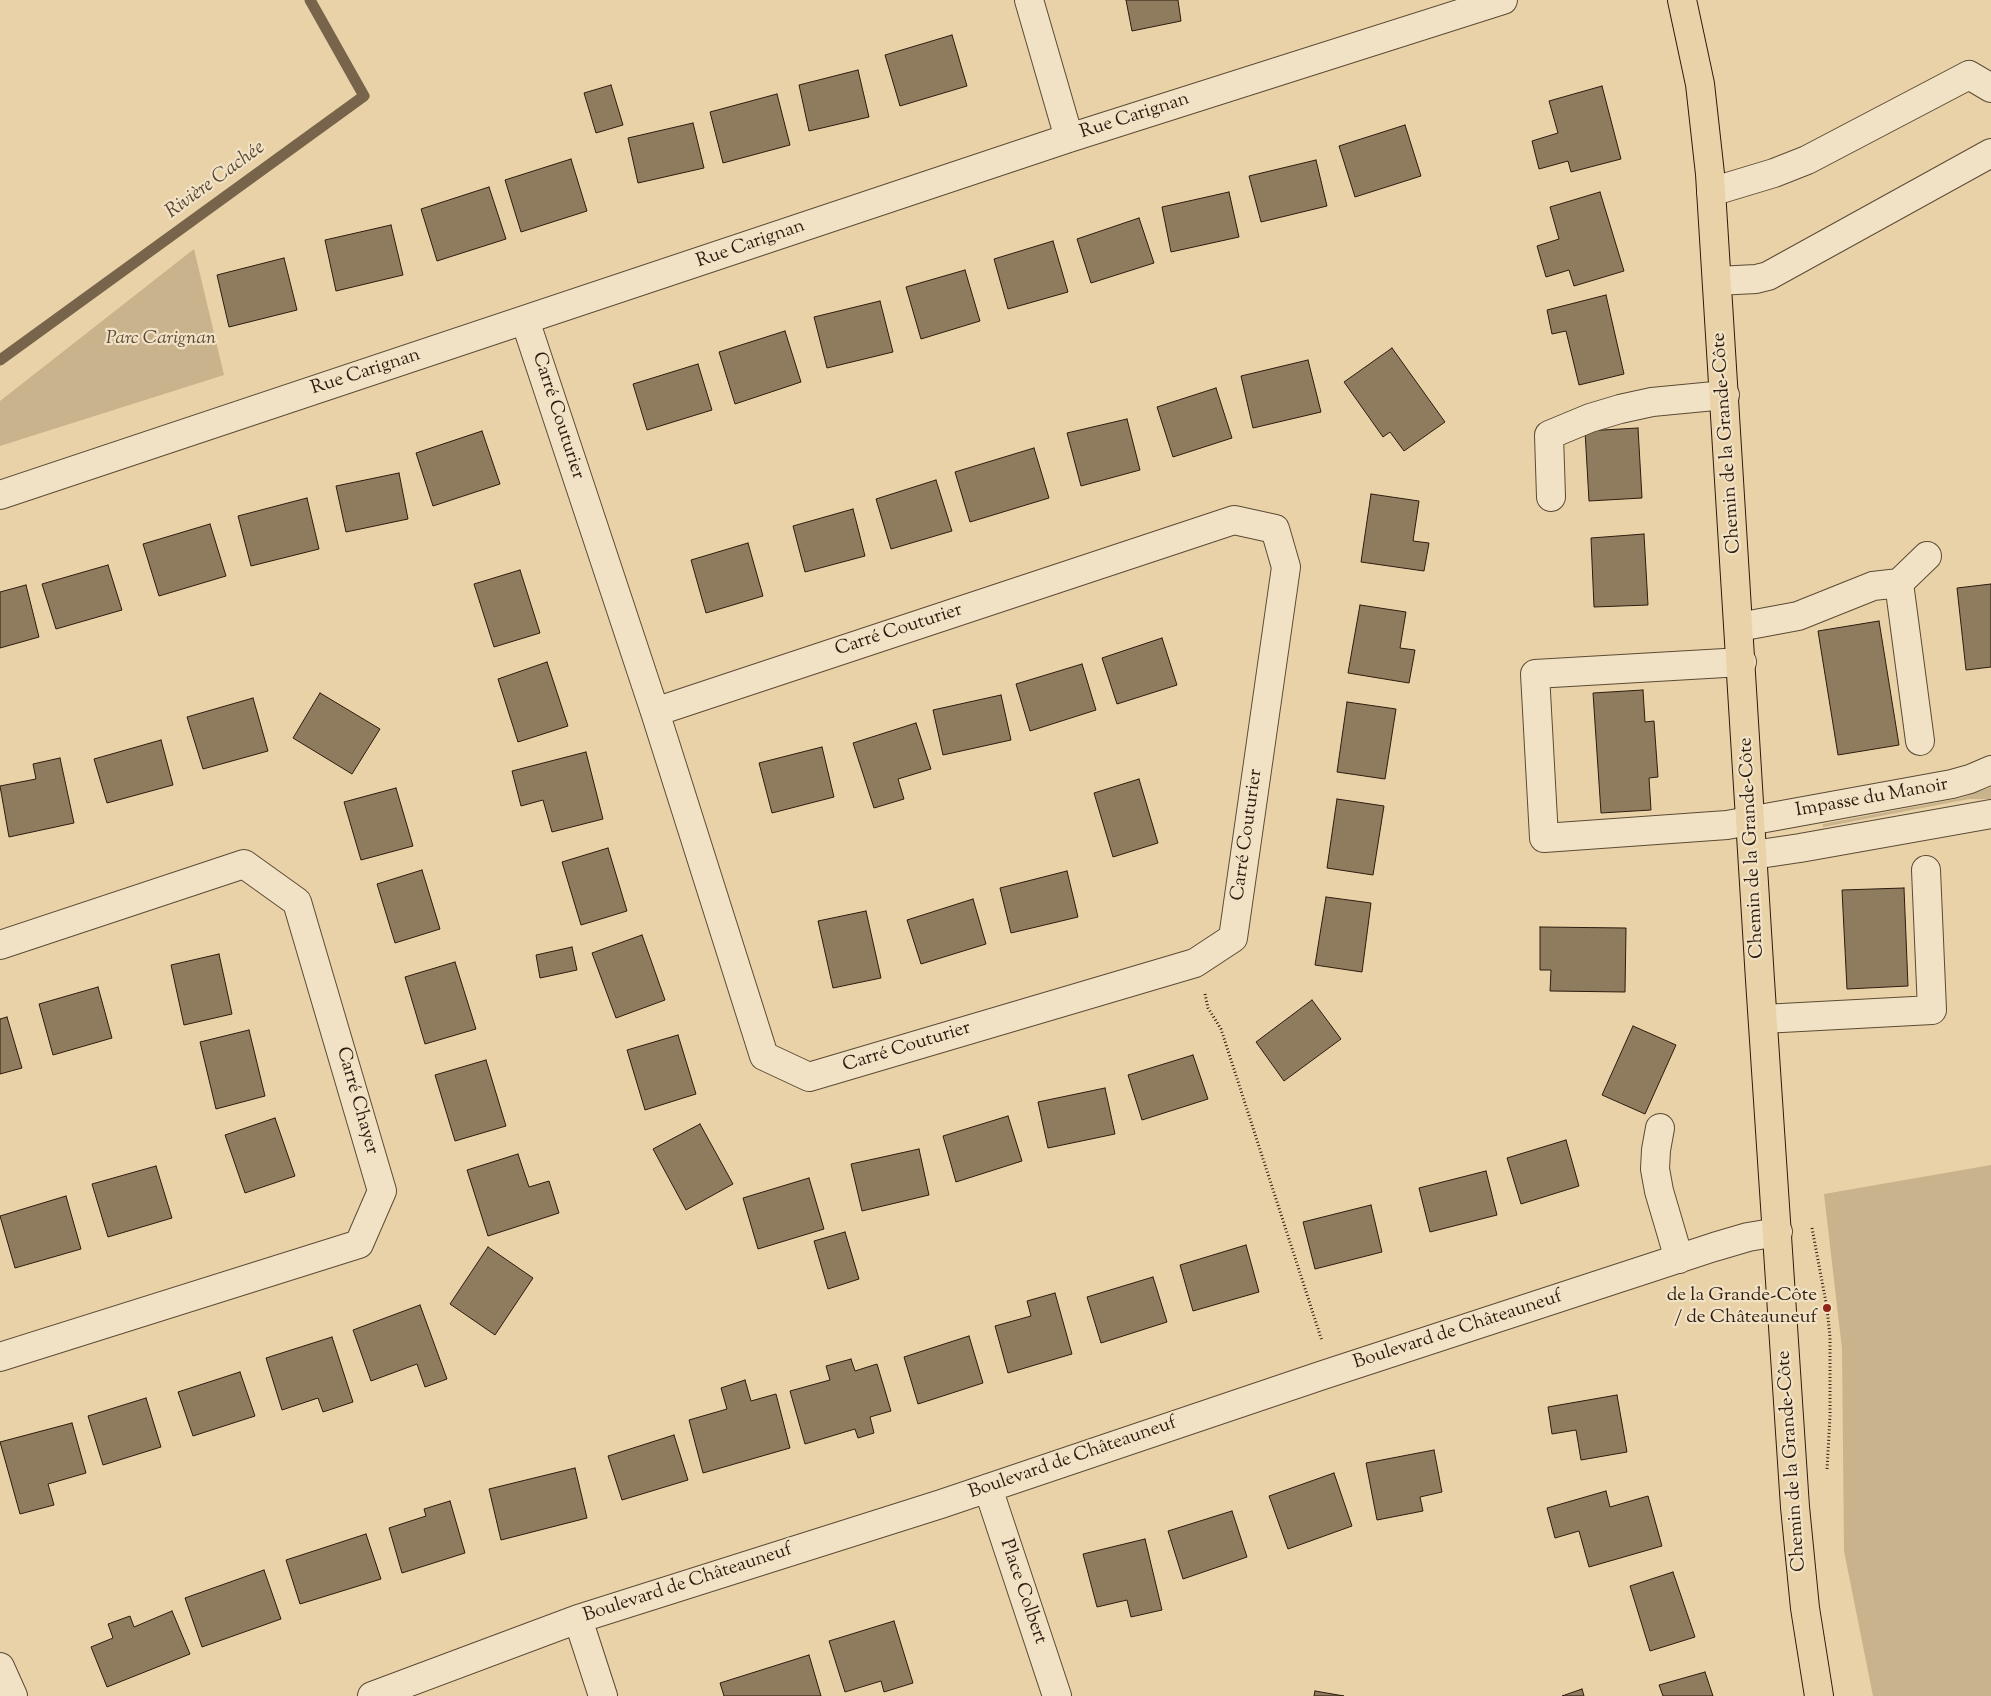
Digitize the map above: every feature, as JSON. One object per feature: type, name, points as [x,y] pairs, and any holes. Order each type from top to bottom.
[{"type":"main road","name":"Chemin de la Grande-Côte","points":[[1682,0],[1700,84],[1712,192],[1763,1019],[1800,1560],[1805,1608],[1819,1696]]},
{"type":"street","points":[[1029,0],[1069,138]]},
{"type":"street","name":"Rue Carignan","points":[[0,495],[1069,138],[1503,0]]},
{"type":"street","points":[[1712,192],[1774,173],[1807,160],[1969,76],[1991,88]]},
{"type":"street","points":[[1717,281],[1756,279],[1768,276],[1991,154]]},
{"type":"street","name":"Carré Couturier","points":[[525,320],[655,712],[764,1056],[809,1078],[1196,962],[1233,938],[1286,567],[1275,529],[1234,520],[655,712]]},
{"type":"street","points":[[1551,497],[1549,435],[1590,418],[1620,409],[1652,402],[1725,395]]},
{"type":"street","points":[[1739,627],[1798,616],[1873,586],[1899,583],[1927,556]]},
{"type":"street","points":[[1899,583],[1920,741]]},
{"type":"street","name":"Impasse du Manoir","points":[[1742,662],[1535,674],[1544,838],[1728,825],[1751,819],[1804,812],[1952,784],[1991,770]]},
{"type":"street","name":"Impasse du Manoir","points":[[1753,855],[1991,814]]},
{"type":"street","name":"Carré Chayer","points":[[0,945],[244,864],[297,902],[382,1191],[359,1244],[0,1357]]},
{"type":"street","points":[[1763,1019],[1932,1010],[1926,870]]},
{"type":"street","points":[[1660,1128],[1655,1169],[1659,1191],[1679,1259]]},
{"type":"street","name":"Boulevard de Châteauneuf","points":[[372,1696],[578,1619],[988,1488],[1322,1375],[1679,1259],[1748,1237],[1778,1232]]},
{"type":"street","name":"Place Colbert","points":[[988,1488],[1057,1696]]},
{"type":"street","points":[[578,1619],[603,1696]]},
{"type":"street","points":[[0,1667],[13,1696]]},
{"type":"path","points":[[1204,989],[1208,1008],[1224,1038],[1323,1344]]},
{"type":"path","name":"Chemin de la Grande-Côte","points":[[1810,1220],[1828,1308],[1830,1337],[1830,1416],[1827,1479]]},
{"type":"green space","name":"Parc Carignan","points":[[194,249],[224,375],[0,446],[0,401]]},
{"type":"green space","points":[[1991,787],[1991,799],[1969,799],[1823,827],[1823,824],[1961,798]]},
{"type":"green space","points":[[1991,1165],[1991,1696],[1873,1696],[1844,1551],[1842,1349],[1824,1194]]},
{"type":"building","points":[[1126,0],[1178,0],[1181,21],[1132,31]]},
{"type":"building","points":[[952,35],[967,86],[900,106],[885,55]]},
{"type":"building","points":[[858,70],[869,117],[809,131],[799,85]]},
{"type":"building","points":[[611,85],[623,125],[596,133],[584,93]]},
{"type":"building","points":[[1602,86],[1621,159],[1571,172],[1568,161],[1539,169],[1532,141],[1558,133],[1549,101]]},
{"type":"building","points":[[777,94],[790,145],[723,163],[710,112]]},
{"type":"building","points":[[693,123],[704,168],[638,183],[628,138]]},
{"type":"building","points":[[1405,125],[1421,176],[1355,197],[1339,146]]},
{"type":"building","points":[[571,159],[587,211],[521,232],[505,180]]},
{"type":"building","points":[[1316,160],[1327,206],[1261,222],[1249,176]]},
{"type":"building","points":[[489,187],[506,239],[437,261],[421,209]]},
{"type":"building","points":[[1229,192],[1239,237],[1171,252],[1162,207]]},
{"type":"building","points":[[1600,192],[1624,271],[1574,286],[1569,270],[1546,277],[1537,246],[1559,239],[1550,207]]},
{"type":"building","points":[[1139,218],[1154,263],[1091,283],[1077,239]]},
{"type":"building","points":[[391,225],[403,275],[336,291],[325,240]]},
{"type":"building","points":[[1053,241],[1068,292],[1008,309],[994,259]]},
{"type":"building","points":[[284,258],[297,310],[229,327],[217,275]]},
{"type":"building","points":[[965,270],[980,321],[921,339],[906,287]]},
{"type":"building","points":[[1606,295],[1624,374],[1579,385],[1566,331],[1552,334],[1547,310]]},
{"type":"building","points":[[880,301],[893,352],[827,368],[814,317]]},
{"type":"building","points":[[785,331],[801,382],[735,404],[719,352]]},
{"type":"building","points":[[1392,348],[1445,422],[1404,451],[1390,432],[1383,437],[1344,382]]},
{"type":"building","points":[[1308,360],[1321,412],[1253,428],[1241,376]]},
{"type":"building","points":[[698,364],[712,410],[647,430],[633,384]]},
{"type":"building","points":[[1216,388],[1232,438],[1173,457],[1157,407]]},
{"type":"building","points":[[1127,419],[1140,470],[1081,486],[1067,433]]},
{"type":"building","points":[[1638,428],[1642,498],[1589,501],[1585,431]]},
{"type":"building","points":[[482,431],[500,484],[433,506],[416,453]]},
{"type":"building","points":[[1034,448],[1049,498],[970,522],[955,472]]},
{"type":"building","points":[[399,473],[408,519],[346,532],[336,486]]},
{"type":"building","points":[[936,480],[952,531],[891,549],[876,499]]},
{"type":"building","points":[[1371,494],[1419,501],[1413,541],[1429,543],[1424,571],[1361,562]]},
{"type":"building","points":[[307,498],[319,549],[251,566],[238,516]]},
{"type":"building","points":[[853,509],[865,556],[805,572],[793,526]]},
{"type":"building","points":[[210,524],[226,576],[159,596],[143,544]]},
{"type":"building","points":[[1644,534],[1648,605],[1594,607],[1591,538]]},
{"type":"building","points":[[748,543],[763,596],[706,613],[691,560]]},
{"type":"building","points":[[108,565],[122,610],[56,629],[42,584]]},
{"type":"building","points":[[520,570],[540,633],[494,647],[474,584]]},
{"type":"building","points":[[1991,584],[1991,667],[1966,670],[1957,588]]},
{"type":"building","points":[[26,585],[39,637],[0,648],[0,592]]},
{"type":"building","points":[[1360,605],[1406,612],[1400,648],[1415,650],[1409,683],[1348,673]]},
{"type":"building","points":[[1879,621],[1899,745],[1838,755],[1818,631]]},
{"type":"building","points":[[1162,638],[1177,685],[1117,704],[1102,658]]},
{"type":"building","points":[[547,662],[568,726],[518,742],[498,679]]},
{"type":"building","points":[[1082,664],[1096,710],[1030,731],[1016,684]]},
{"type":"building","points":[[1643,690],[1645,722],[1654,721],[1658,777],[1649,778],[1651,810],[1601,813],[1593,693]]},
{"type":"building","points":[[320,693],[380,729],[352,774],[293,738]]},
{"type":"building","points":[[1001,695],[1011,740],[943,755],[933,710]]},
{"type":"building","points":[[253,698],[268,751],[203,769],[187,717]]},
{"type":"building","points":[[1347,702],[1396,709],[1385,779],[1337,772]]},
{"type":"building","points":[[916,723],[931,769],[898,779],[904,799],[874,808],[853,743]]},
{"type":"building","points":[[161,740],[173,785],[107,803],[94,759]]},
{"type":"building","points":[[822,747],[834,797],[772,813],[759,763]]},
{"type":"building","points":[[586,752],[603,819],[552,832],[543,800],[521,806],[512,771]]},
{"type":"building","points":[[60,758],[74,823],[9,837],[0,786],[36,779],[33,764]]},
{"type":"building","points":[[1139,779],[1158,843],[1113,857],[1094,793]]},
{"type":"building","points":[[396,788],[413,846],[361,860],[344,802]]},
{"type":"building","points":[[1337,799],[1384,806],[1373,875],[1327,868]]},
{"type":"building","points":[[608,848],[627,911],[581,925],[562,862]]},
{"type":"building","points":[[422,870],[440,929],[395,943],[377,884]]},
{"type":"building","points":[[1067,871],[1078,917],[1011,933],[1000,888]]},
{"type":"building","points":[[1904,888],[1908,986],[1847,989],[1842,890]]},
{"type":"building","points":[[1326,897],[1371,903],[1362,972],[1315,965]]},
{"type":"building","points":[[973,899],[986,944],[921,964],[907,920]]},
{"type":"building","points":[[866,911],[881,978],[833,988],[818,921]]},
{"type":"building","points":[[1540,927],[1626,928],[1625,992],[1550,991],[1551,970],[1540,970]]},
{"type":"building","points":[[642,935],[665,1000],[616,1018],[592,953]]},
{"type":"building","points":[[572,947],[577,970],[540,978],[536,955]]},
{"type":"building","points":[[219,954],[232,1014],[184,1025],[171,965]]},
{"type":"building","points":[[455,962],[476,1029],[425,1044],[405,977]]},
{"type":"building","points":[[98,987],[112,1038],[53,1055],[39,1004]]},
{"type":"building","points":[[1312,1000],[1341,1039],[1284,1081],[1256,1042]]},
{"type":"building","points":[[7,1017],[22,1068],[0,1074],[0,1019]]},
{"type":"building","points":[[1633,1026],[1676,1045],[1645,1114],[1602,1095]]},
{"type":"building","points":[[249,1030],[265,1096],[216,1109],[200,1042]]},
{"type":"building","points":[[678,1035],[696,1094],[645,1110],[627,1050]]},
{"type":"building","points":[[1193,1055],[1208,1099],[1142,1120],[1128,1075]]},
{"type":"building","points":[[486,1060],[506,1126],[455,1141],[435,1075]]},
{"type":"building","points":[[1105,1088],[1115,1134],[1048,1148],[1038,1102]]},
{"type":"building","points":[[1008,1116],[1022,1161],[956,1182],[943,1136]]},
{"type":"building","points":[[275,1118],[295,1176],[245,1193],[225,1135]]},
{"type":"building","points":[[700,1124],[733,1184],[686,1210],[653,1149]]},
{"type":"building","points":[[1566,1140],[1579,1186],[1521,1204],[1507,1158]]},
{"type":"building","points":[[919,1149],[929,1195],[862,1211],[851,1164]]},
{"type":"building","points":[[518,1154],[529,1187],[549,1181],[559,1213],[488,1236],[467,1170]]},
{"type":"building","points":[[156,1166],[172,1218],[108,1237],[92,1184]]},
{"type":"building","points":[[1486,1171],[1497,1215],[1430,1232],[1419,1188]]},
{"type":"building","points":[[809,1178],[824,1229],[758,1249],[743,1198]]},
{"type":"building","points":[[66,1196],[81,1249],[15,1268],[0,1216]]},
{"type":"building","points":[[1371,1205],[1382,1252],[1315,1269],[1303,1222]]},
{"type":"building","points":[[845,1232],[859,1279],[828,1289],[814,1241]]},
{"type":"building","points":[[1246,1245],[1259,1292],[1193,1311],[1180,1265]]},
{"type":"building","points":[[488,1247],[533,1278],[495,1335],[450,1304]]},
{"type":"building","points":[[1153,1277],[1167,1322],[1101,1343],[1087,1297]]},
{"type":"building","points":[[1055,1293],[1072,1354],[1008,1373],[995,1326],[1031,1316],[1027,1301]]},
{"type":"building","points":[[420,1305],[447,1379],[425,1387],[417,1364],[371,1381],[353,1330]]},
{"type":"building","points":[[969,1336],[983,1383],[918,1404],[904,1357]]},
{"type":"building","points":[[332,1337],[353,1402],[323,1412],[318,1398],[282,1410],[266,1358]]},
{"type":"building","points":[[851,1359],[855,1371],[877,1364],[891,1411],[870,1417],[874,1433],[858,1438],[855,1429],[805,1444],[790,1391],[830,1380],[826,1366]]},
{"type":"building","points":[[240,1372],[255,1416],[193,1436],[178,1392]]},
{"type":"building","points":[[745,1380],[751,1401],[776,1394],[790,1448],[703,1473],[689,1420],[727,1409],[721,1388]]},
{"type":"building","points":[[1617,1395],[1627,1452],[1581,1460],[1576,1430],[1552,1434],[1548,1407]]},
{"type":"building","points":[[146,1398],[161,1447],[103,1465],[88,1416]]},
{"type":"building","points":[[72,1423],[86,1473],[48,1484],[54,1505],[20,1514],[0,1442]]},
{"type":"building","points":[[674,1435],[688,1480],[622,1500],[608,1456]]},
{"type":"building","points":[[1434,1450],[1442,1492],[1420,1497],[1423,1511],[1377,1520],[1366,1463]]},
{"type":"building","points":[[575,1468],[587,1518],[501,1540],[489,1489]]},
{"type":"building","points":[[1334,1473],[1352,1526],[1288,1549],[1269,1496]]},
{"type":"building","points":[[1606,1491],[1610,1507],[1648,1496],[1662,1546],[1589,1567],[1579,1531],[1555,1538],[1547,1508]]},
{"type":"building","points":[[450,1501],[465,1553],[402,1573],[389,1528],[426,1516],[424,1509]]},
{"type":"building","points":[[1232,1511],[1247,1557],[1183,1579],[1168,1531]]},
{"type":"building","points":[[366,1534],[381,1579],[300,1604],[286,1560]]},
{"type":"building","points":[[1145,1539],[1162,1610],[1131,1617],[1127,1600],[1097,1607],[1083,1554]]},
{"type":"building","points":[[264,1570],[281,1619],[202,1647],[185,1598]]},
{"type":"building","points":[[1673,1572],[1695,1637],[1650,1651],[1630,1586]]},
{"type":"building","points":[[172,1611],[190,1654],[107,1687],[91,1647],[113,1638],[108,1624],[130,1616],[134,1627]]},
{"type":"building","points":[[894,1621],[913,1683],[884,1692],[881,1681],[845,1692],[829,1641]]},
{"type":"building","points":[[809,1655],[821,1696],[724,1696],[720,1683]]},
{"type":"building","points":[[1705,1672],[1713,1696],[1663,1696],[1659,1685]]},
{"type":"building","points":[[1582,1689],[1584,1696],[1562,1696]]},
{"type":"building","points":[[1315,1691],[1344,1696],[1314,1696]]},
{"type":"waterway","name":"Rivière Cachée","points":[[0,360],[364,96],[310,0]]},
{"type":"place","name":"de la Grande-Côte / de Châteauneuf","points":[[1827,1308]]}]
